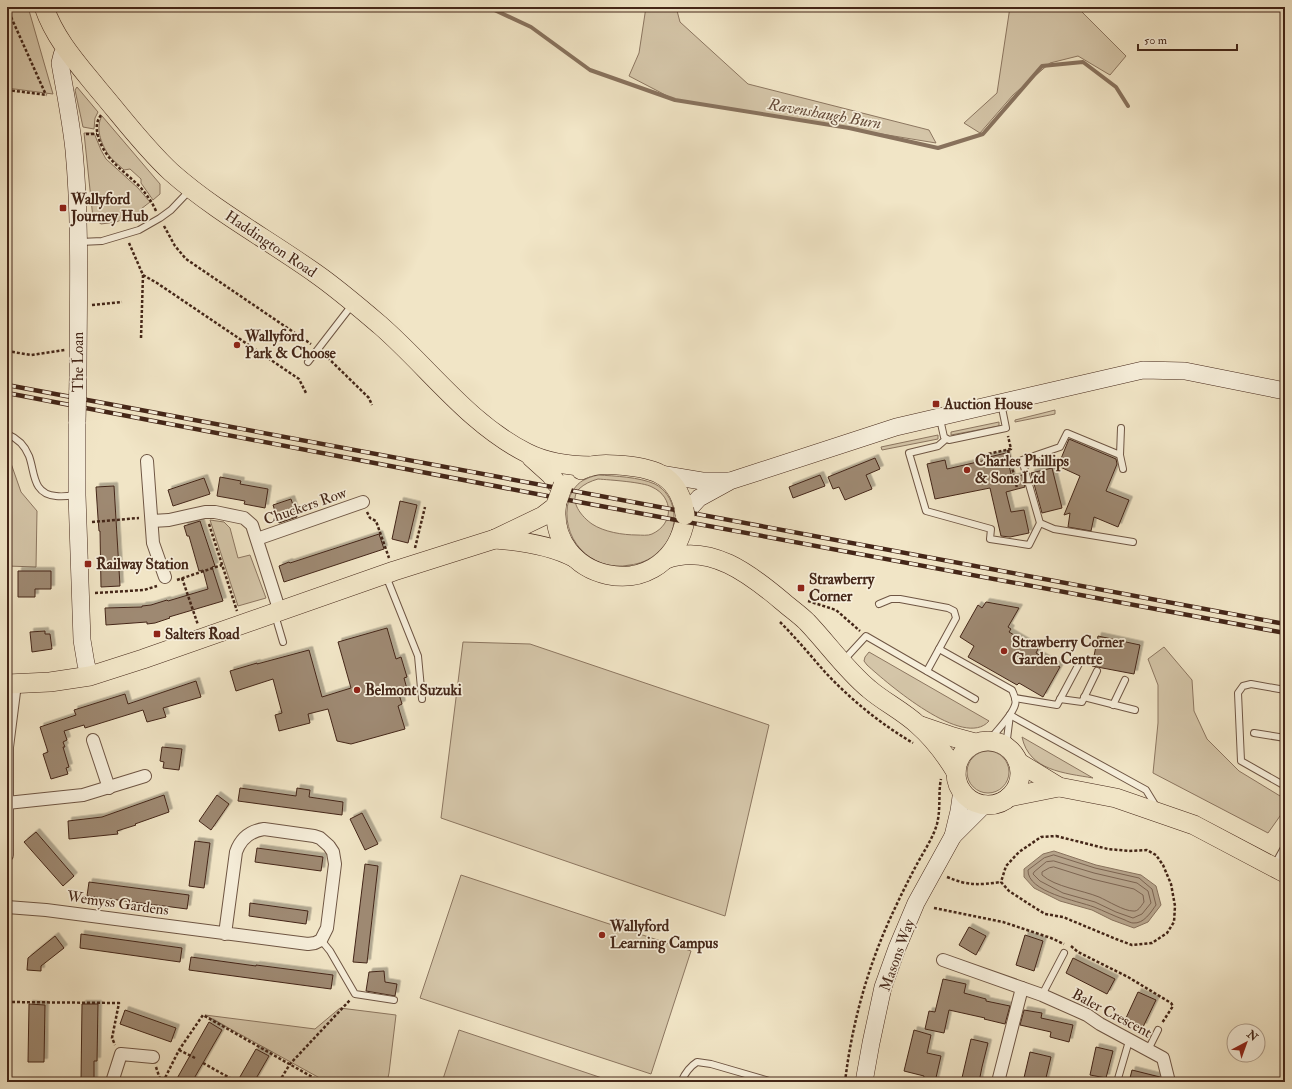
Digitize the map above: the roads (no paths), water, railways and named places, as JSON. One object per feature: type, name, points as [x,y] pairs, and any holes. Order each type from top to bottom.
[{"type":"main road","name":"Haddington Road","points":[[44,7],[47,17],[66,49],[137,136],[170,171],[191,188],[316,274],[402,345],[456,400],[481,422],[507,441],[527,453],[541,459],[569,465],[592,466]]},
{"type":"main road","name":"Haddington Road","points":[[527,453],[551,475],[559,494]]},
{"type":"main road","points":[[11,684],[50,682],[90,676],[277,613],[385,574],[496,539],[544,516],[575,473],[592,466],[634,466],[660,474],[673,483],[682,499],[685,517],[691,536],[715,558]]},
{"type":"main road","points":[[559,494],[556,517],[558,530],[564,542],[578,560]]},
{"type":"main road","points":[[496,539],[513,540],[542,546],[561,552],[598,572],[611,576],[625,577],[651,570],[666,559],[678,541],[685,517]]},
{"type":"main road","points":[[666,559],[687,555],[715,558],[734,566],[768,588],[806,621],[868,689],[918,724],[944,752],[948,775],[957,782],[967,797],[985,804],[997,803],[1009,797],[1059,787]]},
{"type":"main road","points":[[918,724],[954,737],[990,744],[1014,754],[1018,762],[1020,774],[1017,785],[1009,797]]},
{"type":"main road","points":[[948,775],[957,764],[963,753],[990,744]]},
{"type":"main road","points":[[1018,762],[1059,787],[1116,798],[1194,825],[1279,870]]},
{"type":"street","name":"The Loan","points":[[66,49],[62,55],[60,63],[74,150],[78,242],[77,495],[80,594],[82,640],[86,664],[90,676]]},
{"type":"street","points":[[685,517],[699,498],[730,481],[896,427],[1143,370],[1185,371],[1285,391]]},
{"type":"street","points":[[147,461],[153,543],[166,581]]},
{"type":"street","points":[[660,474],[702,481],[730,481]]},
{"type":"street","name":"Chuckers Row","points":[[257,540],[363,502]]},
{"type":"street","name":"Chuckers Row","points":[[152,519],[169,520],[205,512],[215,512],[244,518],[252,525],[277,613]]},
{"type":"street","points":[[7,855],[7,747],[11,684]]},
{"type":"street","points":[[93,740],[109,788]]},
{"type":"street","points":[[7,803],[83,795],[145,776]]},
{"type":"street","name":"Masons Way","points":[[864,1082],[883,987],[916,903],[953,836],[962,790]]},
{"type":"street","name":"Masons Way","points":[[953,836],[985,804]]},
{"type":"street","points":[[225,934],[238,846],[246,836],[258,830],[264,829],[314,836],[325,842],[333,852],[335,864],[327,928],[321,940]]},
{"type":"street","name":"Wemyss Gardens","points":[[7,907],[46,910],[308,944],[321,940]]},
{"type":"street","name":"Baler Crescent","points":[[943,960],[1042,995],[1087,1015],[1100,1024],[1163,1058],[1169,1082]]},
{"type":"street","points":[[998,1082],[1022,988]]},
{"type":"street","points":[[112,1082],[121,1054],[152,1057]]},
{"type":"lane","points":[[78,242],[102,241],[139,230],[172,210],[191,188]]},
{"type":"lane","points":[[308,362],[353,304]]},
{"type":"lane","points":[[1001,403],[1006,428],[949,440],[946,439],[938,446],[909,453],[926,511],[991,529],[990,539],[1029,545],[1040,523],[1022,460],[1060,447],[1067,433],[1120,455]]},
{"type":"lane","points":[[939,417],[942,431],[946,439]]},
{"type":"lane","points":[[1121,428],[1120,455],[1123,469]]},
{"type":"lane","points":[[7,434],[16,439],[24,447],[29,456],[33,478],[41,490],[45,493],[56,496],[77,495]]},
{"type":"lane","points":[[1040,523],[1054,529],[1133,542]]},
{"type":"lane","points":[[385,574],[418,656],[422,699]]},
{"type":"lane","points":[[879,604],[891,599],[900,599],[948,608],[954,611],[956,618],[927,671]]},
{"type":"lane","points":[[277,613],[283,642]]},
{"type":"lane","points":[[842,662],[866,636],[975,699]]},
{"type":"lane","points":[[939,650],[1012,690],[1016,704],[990,744]]},
{"type":"lane","points":[[1015,698],[1057,705],[1081,660]]},
{"type":"lane","points":[[1060,699],[1082,702],[1097,671]]},
{"type":"lane","points":[[1113,704],[1125,680]]},
{"type":"lane","points":[[1285,690],[1251,684],[1243,686],[1238,693],[1241,761],[1285,786]]},
{"type":"lane","points":[[1084,697],[1135,710]]},
{"type":"lane","points":[[990,744],[1010,714]]},
{"type":"lane","points":[[1010,714],[1146,790],[1160,813]]},
{"type":"lane","points":[[1254,733],[1285,738]]},
{"type":"lane","points":[[1279,870],[1285,846]]},
{"type":"lane","points":[[321,940],[330,951],[355,994],[394,1000]]},
{"type":"lane","points":[[1042,995],[1064,953]]},
{"type":"lane","points":[[1148,1050],[1158,1030]]},
{"type":"lane","points":[[1116,1082],[1129,1040]]},
{"type":"lane","points":[[681,1082],[684,1074],[697,1062],[711,1064],[773,1082]]},
{"type":"water","points":[[1054,851],[1096,865],[1141,875],[1156,886],[1161,905],[1148,922],[1134,928],[1112,920],[1092,910],[1060,901],[1034,888],[1024,877],[1024,869],[1043,854]]},
{"type":"waterway","name":"Ravenshaugh Burn","points":[[488,7],[531,27],[590,70],[675,100],[849,128],[938,148],[983,134],[1042,66],[1083,62],[1116,87],[1128,106]]},
{"type":"railway","points":[[7,385],[1285,624]]},
{"type":"railway","points":[[7,393],[579,502],[1285,633]]},
{"type":"place","name":"Wallyford Journey Hub","points":[[63,208]]},
{"type":"place","name":"Wallyford Park & Choose","points":[[237,345]]},
{"type":"place","name":"Auction House","points":[[936,404]]},
{"type":"place","name":"Charles Phillips & Sons Ltd","points":[[967,470]]},
{"type":"place","name":"Railway Station","points":[[88,564]]},
{"type":"place","name":"Strawberry Corner","points":[[801,588]]},
{"type":"place","name":"Salters Road","points":[[157,634]]},
{"type":"place","name":"Strawberry Corner Garden Centre","points":[[1004,651]]},
{"type":"place","name":"Belmont Suzuki","points":[[357,690]]},
{"type":"place","name":"Wallyford Learning Campus","points":[[602,935]]}]
